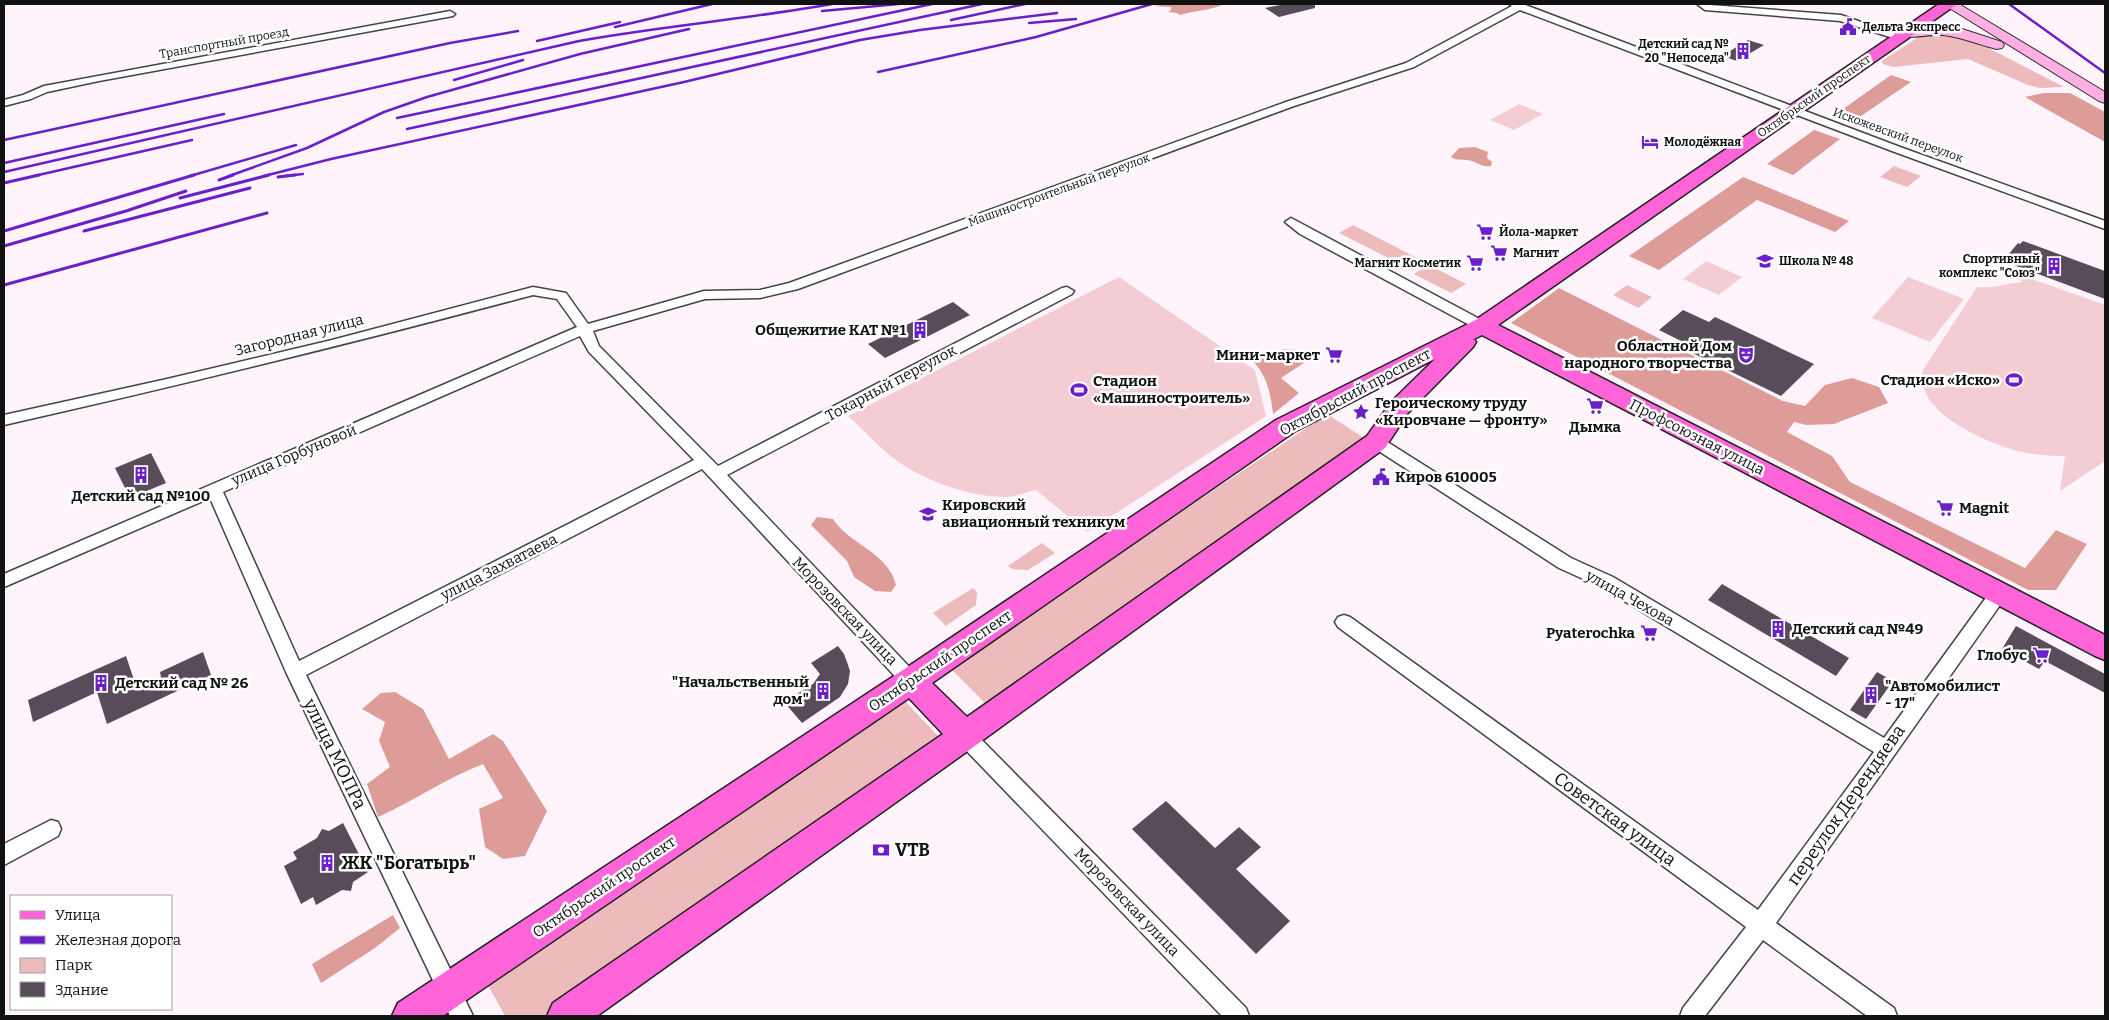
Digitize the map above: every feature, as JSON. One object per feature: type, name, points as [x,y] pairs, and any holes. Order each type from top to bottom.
[{"type":"main road","name":"Октябрьский проспект","points":[[411,1016],[455,1003],[911,681],[1285,426],[1482,326],[1949,4]]},
{"type":"main road","points":[[1949,4],[2105,98]]},
{"type":"main road","points":[[1902,35],[1935,29],[1957,31],[2044,62]]},
{"type":"main road","name":"Октябрьский проспект","points":[[566,1016],[965,736],[1383,432],[1399,408],[1482,326]]},
{"type":"main road","name":"Профсоюзная улица","points":[[1482,326],[2105,648]]},
{"type":"main road","points":[[1344,396],[1361,398],[1380,408],[1387,416],[1383,432]]},
{"type":"main road","name":"Морозовская улица","points":[[911,681],[965,736]]},
{"type":"street","points":[[1702,4],[1705,7],[1841,18],[1902,35]]},
{"type":"street","name":"Искожевский переулок","points":[[1517,5],[1793,110],[2105,225]]},
{"type":"street","name":"Машиностроительный переулок","points":[[585,329],[704,295],[760,294],[793,286],[1290,104],[1410,65],[1517,5]]},
{"type":"street","name":"Транспортный проезд","points":[[4,103],[20,100],[44,89],[72,83],[450,14]]},
{"type":"street","name":"Профсоюзная улица","points":[[1291,222],[1304,231],[1482,326]]},
{"type":"street","name":"Загородная улица","points":[[4,420],[186,380],[533,291],[561,296],[585,329]]},
{"type":"street","name":"Токарный переулок","points":[[716,474],[1067,291]]},
{"type":"street","name":"Морозовская улица","points":[[585,329],[588,340],[594,349],[704,461],[911,681]]},
{"type":"street","name":"улица Горбуновой","points":[[4,580],[585,329]]},
{"type":"street","name":"улица Чехова","points":[[1383,432],[1565,563],[1606,582],[1886,748]]},
{"type":"street","name":"улица Захватаева","points":[[295,672],[704,461]]},
{"type":"street","name":"улица МОПРа","points":[[214,490],[295,672],[455,1003]]},
{"type":"street","name":"переулок Дерендяева","points":[[1691,1016],[1761,925],[1886,748],[1999,593]]},
{"type":"street","name":"Советская улица","points":[[1344,622],[1886,1016]]},
{"type":"street","name":"Морозовская улица","points":[[965,736],[1238,1016]]},
{"type":"street","points":[[4,855],[51,829]]},
{"type":"green space","points":[[1930,32],[1965,36],[2064,87],[2040,88],[2028,85],[1968,59],[1893,67],[1883,64],[1882,61],[1923,34]]},
{"type":"green space","points":[[1894,166],[1921,176],[1907,187],[1880,177]]},
{"type":"green space","points":[[1353,225],[1421,260],[1408,268],[1339,233]]},
{"type":"green space","points":[[1429,265],[1466,284],[1451,293],[1414,274]]},
{"type":"green space","points":[[1627,285],[1652,297],[1638,308],[1613,295]]},
{"type":"green space","points":[[1327,414],[1364,438],[986,704],[950,668]]},
{"type":"green space","points":[[1042,543],[1055,553],[1028,570],[1012,569],[1008,566]]},
{"type":"green space","points":[[973,588],[977,592],[976,605],[946,626],[933,613]]},
{"type":"green space","points":[[904,700],[939,737],[544,1016],[505,1016],[486,982]]},
{"type":"shaded area","points":[[1169,4],[1224,4],[1180,15],[1168,12],[1171,10],[1171,7],[1153,6]]},
{"type":"shaded area","points":[[1891,75],[1911,82],[1855,120],[1836,114]]},
{"type":"shaded area","points":[[2044,93],[2070,93],[2105,112],[2105,142],[2025,97]]},
{"type":"shaded area","points":[[1519,104],[1543,114],[1514,130],[1490,120]]},
{"type":"shaded area","points":[[1814,130],[1840,139],[1793,175],[1767,164]]},
{"type":"shaded area","points":[[1475,147],[1488,152],[1487,158],[1492,162],[1491,166],[1484,166],[1451,157],[1459,148]]},
{"type":"shaded area","points":[[1743,177],[1849,221],[1835,232],[1757,200],[1659,270],[1629,256]]},
{"type":"shaded area","points":[[1706,261],[1742,277],[1719,295],[1683,279]]},
{"type":"shaded area","name":"Стадион «Иско»","points":[[2001,268],[2105,305],[2105,461],[2060,491],[2065,456],[2022,452],[1974,434],[1941,413],[1930,400],[1923,386],[1923,370],[1977,287],[2023,282]]},
{"type":"shaded area","name":"Стадион «Машиностроитель»","points":[[1119,277],[1255,370],[1266,416],[1087,532],[1036,490],[1009,497],[978,494],[950,487],[911,470],[893,458],[848,416]]},
{"type":"shaded area","points":[[1908,277],[1964,299],[1930,342],[1872,318]]},
{"type":"shaded area","points":[[1559,288],[1783,401],[1805,406],[1825,385],[1852,378],[1879,387],[1888,403],[1834,424],[1807,425],[1794,422],[1787,432],[1832,456],[1850,482],[2025,568],[2056,530],[2087,544],[2056,590],[2028,590],[1511,323]]},
{"type":"shaded area","points":[[1285,349],[1296,350],[1310,359],[1281,378],[1299,393],[1273,414],[1268,386],[1262,373],[1253,361],[1267,353]]},
{"type":"shaded area","points":[[817,517],[833,519],[849,536],[885,564],[892,574],[896,585],[891,592],[875,591],[854,577],[847,561],[811,525]]},
{"type":"shaded area","points":[[395,692],[423,709],[449,759],[493,734],[503,741],[547,811],[525,856],[503,859],[485,847],[479,809],[503,798],[483,764],[378,817],[367,784],[390,767],[379,741],[385,722],[362,709],[381,693]]},
{"type":"shaded area","points":[[393,915],[400,928],[375,948],[321,983],[312,964]]},
{"type":"building","points":[[1285,4],[1315,4],[1315,8],[1279,17],[1265,8]]},
{"type":"building","name":"Детский сад № 20 \"Непоседа\"","points":[[1748,40],[1764,45],[1737,61],[1722,56]]},
{"type":"building","name":"Спортивный комплекс \"Союз\"","points":[[2023,241],[2105,271],[2105,299],[2003,261],[2018,243],[2020,244]]},
{"type":"building","name":"Общежитие КАТ №1","points":[[953,302],[970,315],[885,358],[868,344]]},
{"type":"building","name":"Областной Дом народного творчества","points":[[1683,310],[1709,322],[1715,317],[1814,364],[1781,396],[1678,346],[1683,342],[1659,330]]},
{"type":"building","name":"Детский сад №100","points":[[151,453],[166,483],[130,498],[115,468]]},
{"type":"building","name":"Детский сад №49","points":[[1722,584],[1849,658],[1836,676],[1708,600]]},
{"type":"building","name":"Глобус","points":[[2016,626],[2105,674],[2105,693],[2045,661],[2039,669],[2002,649]]},
{"type":"building","name":"\"Начальственный дом\"","points":[[838,646],[844,654],[850,671],[848,684],[840,697],[802,723],[784,702],[813,684],[820,674],[811,663]]},
{"type":"building","name":"Детский сад № 26","points":[[203,652],[211,675],[107,724],[97,692],[33,722],[28,700],[126,656],[137,689],[161,677],[160,672]]},
{"type":"building","name":"\"Автомобилист - 17\"","points":[[1877,672],[1893,681],[1866,719],[1850,710]]},
{"type":"building","points":[[1166,801],[1215,848],[1239,827],[1261,847],[1236,869],[1290,921],[1256,954],[1132,829]]},
{"type":"building","name":"ЖК \"Богатырь\"","points":[[343,823],[368,872],[353,882],[351,891],[342,890],[316,905],[313,897],[301,904],[284,866],[297,859],[293,852],[317,838],[322,829],[329,831]]},
{"type":"railway","points":[[615,27],[712,4]]},
{"type":"railway","points":[[4,172],[579,41],[832,4]]},
{"type":"railway","points":[[822,11],[899,4]]},
{"type":"railway","points":[[397,118],[932,4]]},
{"type":"railway","points":[[407,129],[982,4]]},
{"type":"railway","points":[[951,20],[1025,4]]},
{"type":"railway","points":[[878,72],[1036,37],[1152,4]]},
{"type":"railway","points":[[2009,4],[2105,73]]},
{"type":"railway","points":[[264,176],[331,159],[684,82],[860,40],[920,30],[1057,13]]},
{"type":"railway","points":[[1029,23],[1076,19]]},
{"type":"railway","points":[[537,41],[620,22]]},
{"type":"railway","points":[[229,176],[307,148],[384,112],[427,97],[580,54],[689,29]]},
{"type":"railway","points":[[4,140],[450,43],[518,31]]},
{"type":"railway","points":[[454,80],[523,60]]},
{"type":"railway","points":[[4,163],[224,114]]},
{"type":"railway","points":[[34,176],[192,140]]},
{"type":"railway","points":[[190,176],[296,145]]},
{"type":"railway","points":[[285,176],[303,174]]},
{"type":"railway","points":[[4,183],[39,175]]},
{"type":"railway","points":[[4,231],[194,175]]},
{"type":"railway","points":[[219,180],[233,175]]},
{"type":"railway","points":[[180,198],[269,175]]},
{"type":"railway","points":[[278,177],[295,175]]},
{"type":"railway","points":[[84,231],[250,188]]},
{"type":"railway","points":[[4,246],[126,211],[186,191]]},
{"type":"railway","points":[[4,285],[267,213]]},
{"type":"place","name":"Дельта Экспресс","points":[[1848,27]]},
{"type":"place","name":"Детский сад № 20 \"Непоседа\"","points":[[1743,51]]},
{"type":"place","name":"Молодёжная","points":[[1650,142]]},
{"type":"place","name":"Йола-маркет","points":[[1485,232]]},
{"type":"place","name":"Магнит","points":[[1499,253]]},
{"type":"place","name":"Школа № 48","points":[[1765,261]]},
{"type":"place","name":"Магнит Косметик","points":[[1475,263]]},
{"type":"place","name":"Спортивный комплекс \"Союз\"","points":[[2054,266]]},
{"type":"place","name":"Общежитие КАТ №1","points":[[920,330]]},
{"type":"place","name":"Мини-маркет","points":[[1334,355]]},
{"type":"place","name":"Областной Дом народного творчества","points":[[1746,355]]},
{"type":"place","name":"Стадион «Иско»","points":[[2014,380]]},
{"type":"place","name":"Стадион «Машиностроитель»","points":[[1079,390]]},
{"type":"place","name":"Дымка","points":[[1595,406]]},
{"type":"place","name":"Героическому труду «Кировчане — фронту»","points":[[1361,412]]},
{"type":"place","name":"Детский сад №100","points":[[141,475]]},
{"type":"place","name":"Киров 610005","points":[[1381,477]]},
{"type":"place","name":"Magnit","points":[[1945,508]]},
{"type":"place","name":"Кировский авиационный техникум","points":[[928,514]]},
{"type":"place","name":"Детский сад №49","points":[[1778,629]]},
{"type":"place","name":"Pyaterochka","points":[[1649,633]]},
{"type":"place","name":"Глобус","points":[[2041,655]]},
{"type":"place","name":"Детский сад № 26","points":[[101,683]]},
{"type":"place","name":"\"Начальственный дом\"","points":[[823,691]]},
{"type":"place","name":"\"Автомобилист - 17\"","points":[[1871,695]]},
{"type":"place","name":"VTB","points":[[881,850]]},
{"type":"place","name":"ЖК \"Богатырь\"","points":[[327,863]]}]
